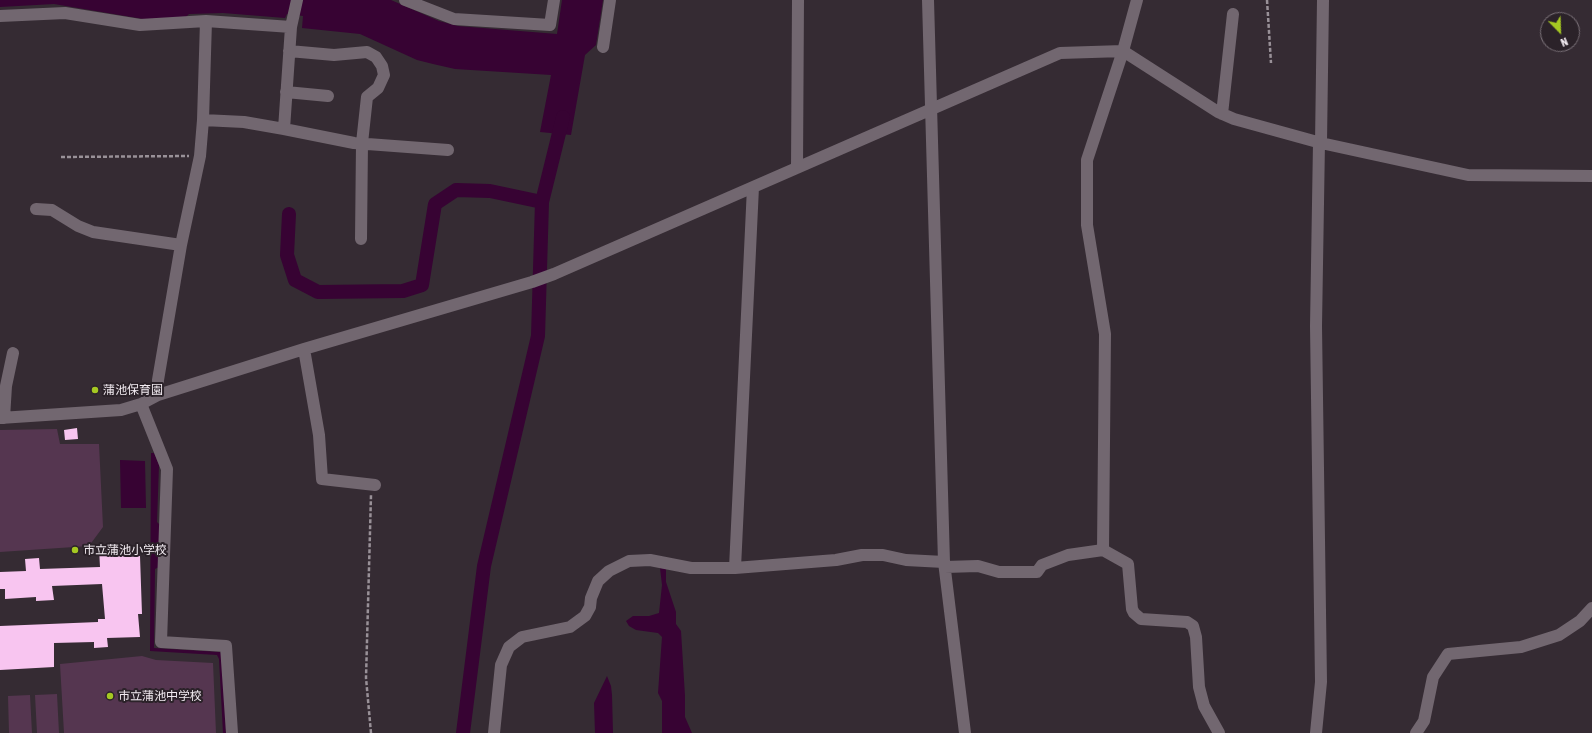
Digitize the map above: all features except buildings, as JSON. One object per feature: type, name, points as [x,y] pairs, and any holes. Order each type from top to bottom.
[{"type":"street","points":[[284,129],[289,51],[292,22],[297,0]]},
{"type":"street","points":[[413,2],[454,19],[550,25],[554,0]]},
{"type":"street","points":[[603,47],[610,0]]},
{"type":"street","points":[[797,168],[798,0]]},
{"type":"street","points":[[928,0],[944,565],[965,733]]},
{"type":"street","points":[[1103,550],[1105,334],[1087,225],[1086,160],[1123,52],[1137,0]]},
{"type":"street","points":[[1316,733],[1321,682],[1316,326],[1322,0]]},
{"type":"street","points":[[0,16],[65,13],[140,25],[206,21],[292,22]]},
{"type":"street","points":[[1222,114],[1233,14]]},
{"type":"street","points":[[158,395],[158,380],[181,245],[200,156],[203,120],[206,21]]},
{"type":"street","points":[[289,51],[334,55],[367,52],[376,57],[382,66],[384,75],[378,88],[367,97],[362,143],[361,239]]},
{"type":"street","points":[[13,353],[6,386],[2,418],[121,410],[141,404],[158,395],[304,349],[532,282],[554,274],[1060,52],[1123,52],[1222,114],[1263,128],[1320,142],[1476,176],[1592,176]]},
{"type":"street","points":[[286,92],[328,96]]},
{"type":"street","points":[[203,120],[244,122],[362,143],[448,150]]},
{"type":"street","points":[[735,568],[752,187]]},
{"type":"street","points":[[36,209],[52,210],[78,226],[93,232],[181,245]]},
{"type":"street","points":[[304,349],[319,435],[322,479],[373,485]]},
{"type":"street","points":[[141,404],[167,469],[161,642],[226,646],[232,733]]},
{"type":"street","points":[[494,733],[501,665],[509,647],[522,637],[570,627],[585,616],[590,607],[591,598],[598,581],[609,571],[629,561],[650,560],[691,568],[735,568],[836,560],[862,555],[883,555],[906,560],[944,565],[978,566],[999,572],[1037,572],[1042,565],[1068,555],[1103,550],[1128,564],[1132,609],[1141,619],[1187,622],[1193,626],[1196,637],[1199,687],[1204,706],[1219,733]]},
{"type":"street","points":[[1416,733],[1424,721],[1433,677],[1448,654],[1521,647],[1559,635],[1580,621],[1592,608]]},
{"type":"path","points":[[1267,0],[1271,63]]},
{"type":"path","points":[[62,157],[200,156]]},
{"type":"path","points":[[371,733],[366,678],[373,485]]},
{"type":"shaded area","points":[[0,0],[391,0],[439,21],[458,26],[557,34],[562,0],[603,0],[596,45],[585,55],[571,135],[540,132],[551,75],[455,69],[433,64],[417,60],[360,34],[302,28],[303,16],[287,14],[285,18],[223,13],[189,14],[186,17],[178,19],[143,19],[54,4],[0,7]]},
{"type":"shaded area","points":[[57,429],[60,444],[99,444],[103,527],[89,546],[0,552],[0,430]]},
{"type":"shaded area","points":[[151,453],[154,453],[159,465],[157,522],[161,526],[161,566],[155,569],[154,648],[220,652],[223,655],[226,733],[223,733],[219,659],[217,655],[150,651]]},
{"type":"shaded area","points":[[120,460],[145,461],[146,508],[121,508]]},
{"type":"shaded area","points":[[660,568],[666,569],[666,582],[676,612],[676,624],[681,631],[685,717],[692,733],[662,733],[662,701],[658,693],[662,637],[658,633],[636,630],[629,626],[626,621],[633,616],[649,616],[659,613],[662,585]]},
{"type":"shaded area","name":"市立蒲池中学校","points":[[142,656],[156,660],[213,663],[216,733],[64,733],[60,664]]},
{"type":"shaded area","points":[[607,676],[611,686],[612,695],[613,733],[595,733],[594,703]]},
{"type":"shaded area","points":[[57,694],[59,733],[37,733],[35,695]]},
{"type":"shaded area","points":[[30,695],[32,733],[9,733],[8,696]]},
{"type":"waterway","points":[[463,733],[484,566],[538,336],[542,202],[563,117]]},
{"type":"waterway","points":[[289,214],[287,255],[295,280],[318,292],[403,291],[422,285],[435,204],[456,190],[490,191],[542,202]]},
{"type":"place","name":"蒲池保育園","points":[[95,390]]},
{"type":"place","name":"市立蒲池小学校","points":[[75,550]]},
{"type":"place","name":"市立蒲池中学校","points":[[110,696]]}]
